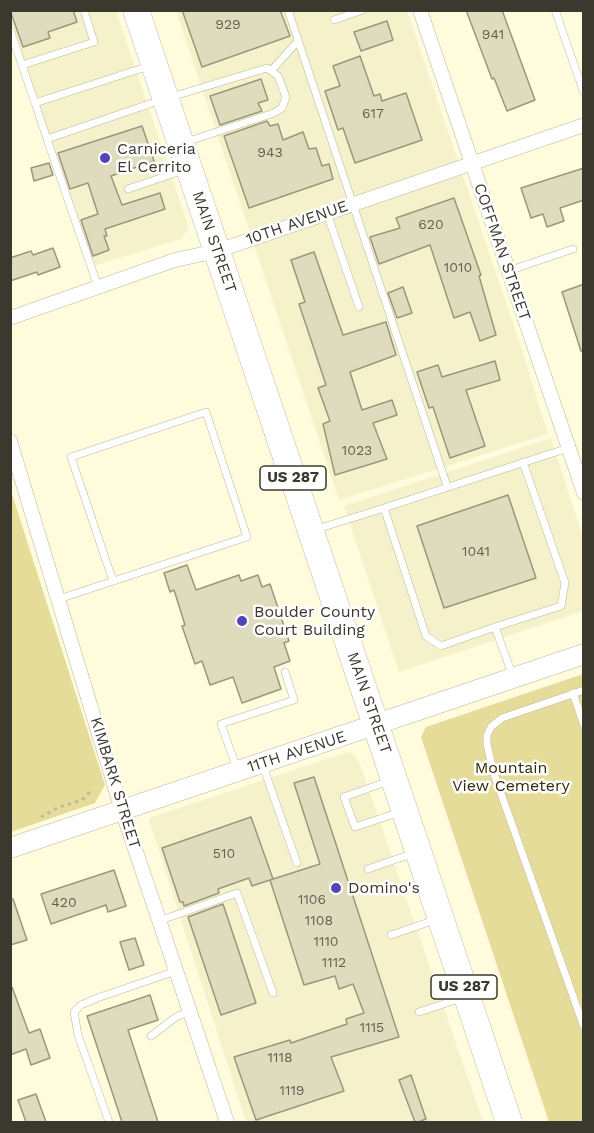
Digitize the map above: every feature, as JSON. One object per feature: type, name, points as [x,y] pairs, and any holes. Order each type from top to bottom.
[{"type":"highway","name":"MAIN STREET","points":[[136,10],[509,1122]]},
{"type":"street","name":"COFFMAN STREET","points":[[420,10],[584,493]]},
{"type":"street","name":"10TH AVENUE","points":[[10,318],[175,260],[217,251],[584,125]]},
{"type":"street","name":"KIMBARK STREET","points":[[10,441],[60,599],[122,810],[227,1122]]},
{"type":"street","name":"11TH AVENUE","points":[[10,848],[584,654]]},
{"type":"lane","points":[[22,65],[94,42],[84,10]]},
{"type":"lane","points":[[288,10],[447,486]]},
{"type":"lane","points":[[334,20],[363,10]]},
{"type":"lane","points":[[555,10],[584,93]]},
{"type":"lane","points":[[10,30],[98,287]]},
{"type":"lane","points":[[271,71],[298,41]]},
{"type":"lane","points":[[35,103],[154,64]]},
{"type":"lane","points":[[47,139],[267,68],[278,76],[286,97],[282,108],[274,113],[181,143]]},
{"type":"lane","points":[[128,189],[189,169]]},
{"type":"lane","points":[[327,213],[359,307]]},
{"type":"lane","points":[[508,271],[573,249]]},
{"type":"lane","points":[[60,599],[112,582],[247,537],[206,412],[71,457],[112,582]]},
{"type":"lane","points":[[311,531],[568,448]]},
{"type":"lane","points":[[384,508],[426,636],[441,646],[561,606],[565,583],[523,462]]},
{"type":"lane","points":[[495,627],[513,678]]},
{"type":"lane","points":[[238,771],[221,724],[294,700],[285,672]]},
{"type":"lane","points":[[584,690],[502,718],[487,735],[493,771],[584,1027]]},
{"type":"lane","points":[[573,693],[584,725]]},
{"type":"lane","points":[[262,763],[297,863]]},
{"type":"lane","points":[[394,779],[344,797],[355,827],[405,810]]},
{"type":"lane","points":[[368,869],[419,852]]},
{"type":"lane","points":[[159,921],[237,893],[273,993]]},
{"type":"lane","points":[[391,935],[441,918]]},
{"type":"lane","points":[[109,1122],[78,1035],[74,1012],[81,1005],[100,997],[176,971]]},
{"type":"lane","points":[[419,1012],[467,997]]},
{"type":"lane","points":[[151,1036],[176,1017],[190,1011]]},
{"type":"path","points":[[36,821],[59,807],[82,800],[92,790]]},
{"type":"shaded area","points":[[10,11],[116,11],[189,228],[181,239],[93,266],[11,20]]},
{"type":"shaded area","points":[[176,11],[407,11],[519,341],[548,434],[339,500]]},
{"type":"shaded area","points":[[551,438],[583,538],[583,611],[399,672],[344,506]]},
{"type":"shaded area","points":[[348,752],[354,755],[360,764],[483,1122],[246,1122],[149,820],[152,817]]},
{"type":"green space","points":[[11,491],[105,785],[95,803],[11,832]]},
{"type":"green space","name":"Mountain View Cemetery","points":[[583,674],[583,1122],[549,1122],[421,737],[426,727]]},
{"type":"building","points":[[10,10],[73,10],[77,22],[48,32],[50,38],[23,47]]},
{"type":"building","points":[[182,10],[280,10],[290,36],[202,67]]},
{"type":"building","points":[[466,10],[502,10],[535,100],[507,111],[494,78],[492,79]]},
{"type":"building","points":[[387,21],[393,40],[361,51],[354,32]]},
{"type":"building","points":[[360,56],[374,96],[380,94],[382,101],[406,93],[422,140],[355,163],[343,128],[338,130],[325,91],[340,86],[333,66]]},
{"type":"building","points":[[261,79],[268,100],[258,103],[262,111],[220,125],[210,96]]},
{"type":"building","points":[[267,121],[270,126],[278,124],[283,140],[303,132],[309,149],[316,148],[322,166],[329,164],[333,179],[249,208],[224,136]]},
{"type":"building","points":[[142,126],[154,161],[111,176],[122,205],[160,193],[165,209],[105,229],[107,236],[104,236],[109,250],[93,256],[81,220],[98,214],[88,183],[70,189],[58,153]]},
{"type":"building","points":[[49,163],[53,175],[34,181],[31,168]]},
{"type":"building","points":[[584,168],[584,200],[560,208],[564,221],[547,227],[543,214],[531,218],[521,188]]},
{"type":"building","points":[[454,198],[481,275],[479,276],[496,335],[480,341],[470,312],[454,318],[430,245],[379,264],[370,237],[400,228],[396,218]]},
{"type":"building","points":[[53,248],[60,267],[10,281],[10,258],[31,251],[33,255]]},
{"type":"building","points":[[314,252],[343,335],[386,322],[396,355],[350,372],[362,410],[392,400],[397,415],[373,423],[387,459],[335,475],[323,424],[330,421],[318,388],[326,385],[299,304],[305,302],[291,260]]},
{"type":"building","points":[[584,284],[584,351],[581,351],[562,292]]},
{"type":"building","points":[[403,287],[412,313],[397,318],[388,293]]},
{"type":"building","points":[[495,361],[500,380],[466,390],[485,446],[450,458],[433,407],[429,408],[417,372],[438,365],[442,377]]},
{"type":"building","points":[[508,495],[536,578],[444,608],[417,526]]},
{"type":"building","points":[[187,565],[196,590],[239,575],[241,581],[258,575],[262,587],[270,584],[289,641],[284,643],[290,661],[274,667],[281,689],[242,703],[233,677],[210,685],[202,661],[195,664],[182,626],[185,625],[174,590],[170,592],[164,573]]},
{"type":"building","points":[[314,777],[399,1037],[331,1057],[344,1091],[256,1120],[234,1057],[290,1040],[291,1043],[347,1024],[346,1019],[364,1013],[353,984],[339,989],[335,976],[304,985],[270,880],[320,864],[294,783]]},
{"type":"building","points":[[251,817],[273,879],[252,886],[249,878],[218,889],[219,893],[184,906],[183,902],[180,902],[162,848]]},
{"type":"building","points":[[114,870],[126,906],[108,912],[106,905],[51,924],[41,894]]},
{"type":"building","points":[[10,899],[13,899],[27,940],[10,945]]},
{"type":"building","points":[[223,904],[256,1003],[221,1015],[188,917]]},
{"type":"building","points":[[135,938],[144,965],[129,970],[120,942]]},
{"type":"building","points":[[10,987],[12,987],[29,1033],[40,1029],[50,1058],[31,1065],[26,1049],[10,1055]]},
{"type":"building","points":[[150,995],[158,1020],[128,1030],[158,1122],[122,1122],[87,1016]]},
{"type":"building","points":[[411,1075],[426,1119],[418,1122],[415,1122],[399,1080]]},
{"type":"building","points":[[36,1094],[46,1122],[26,1122],[18,1100]]},
{"type":"place","name":"Carniceria El Cerrito","points":[[105,158]]},
{"type":"place","name":"Boulder County Court Building","points":[[242,621]]},
{"type":"place","name":"Domino's","points":[[336,888]]}]
